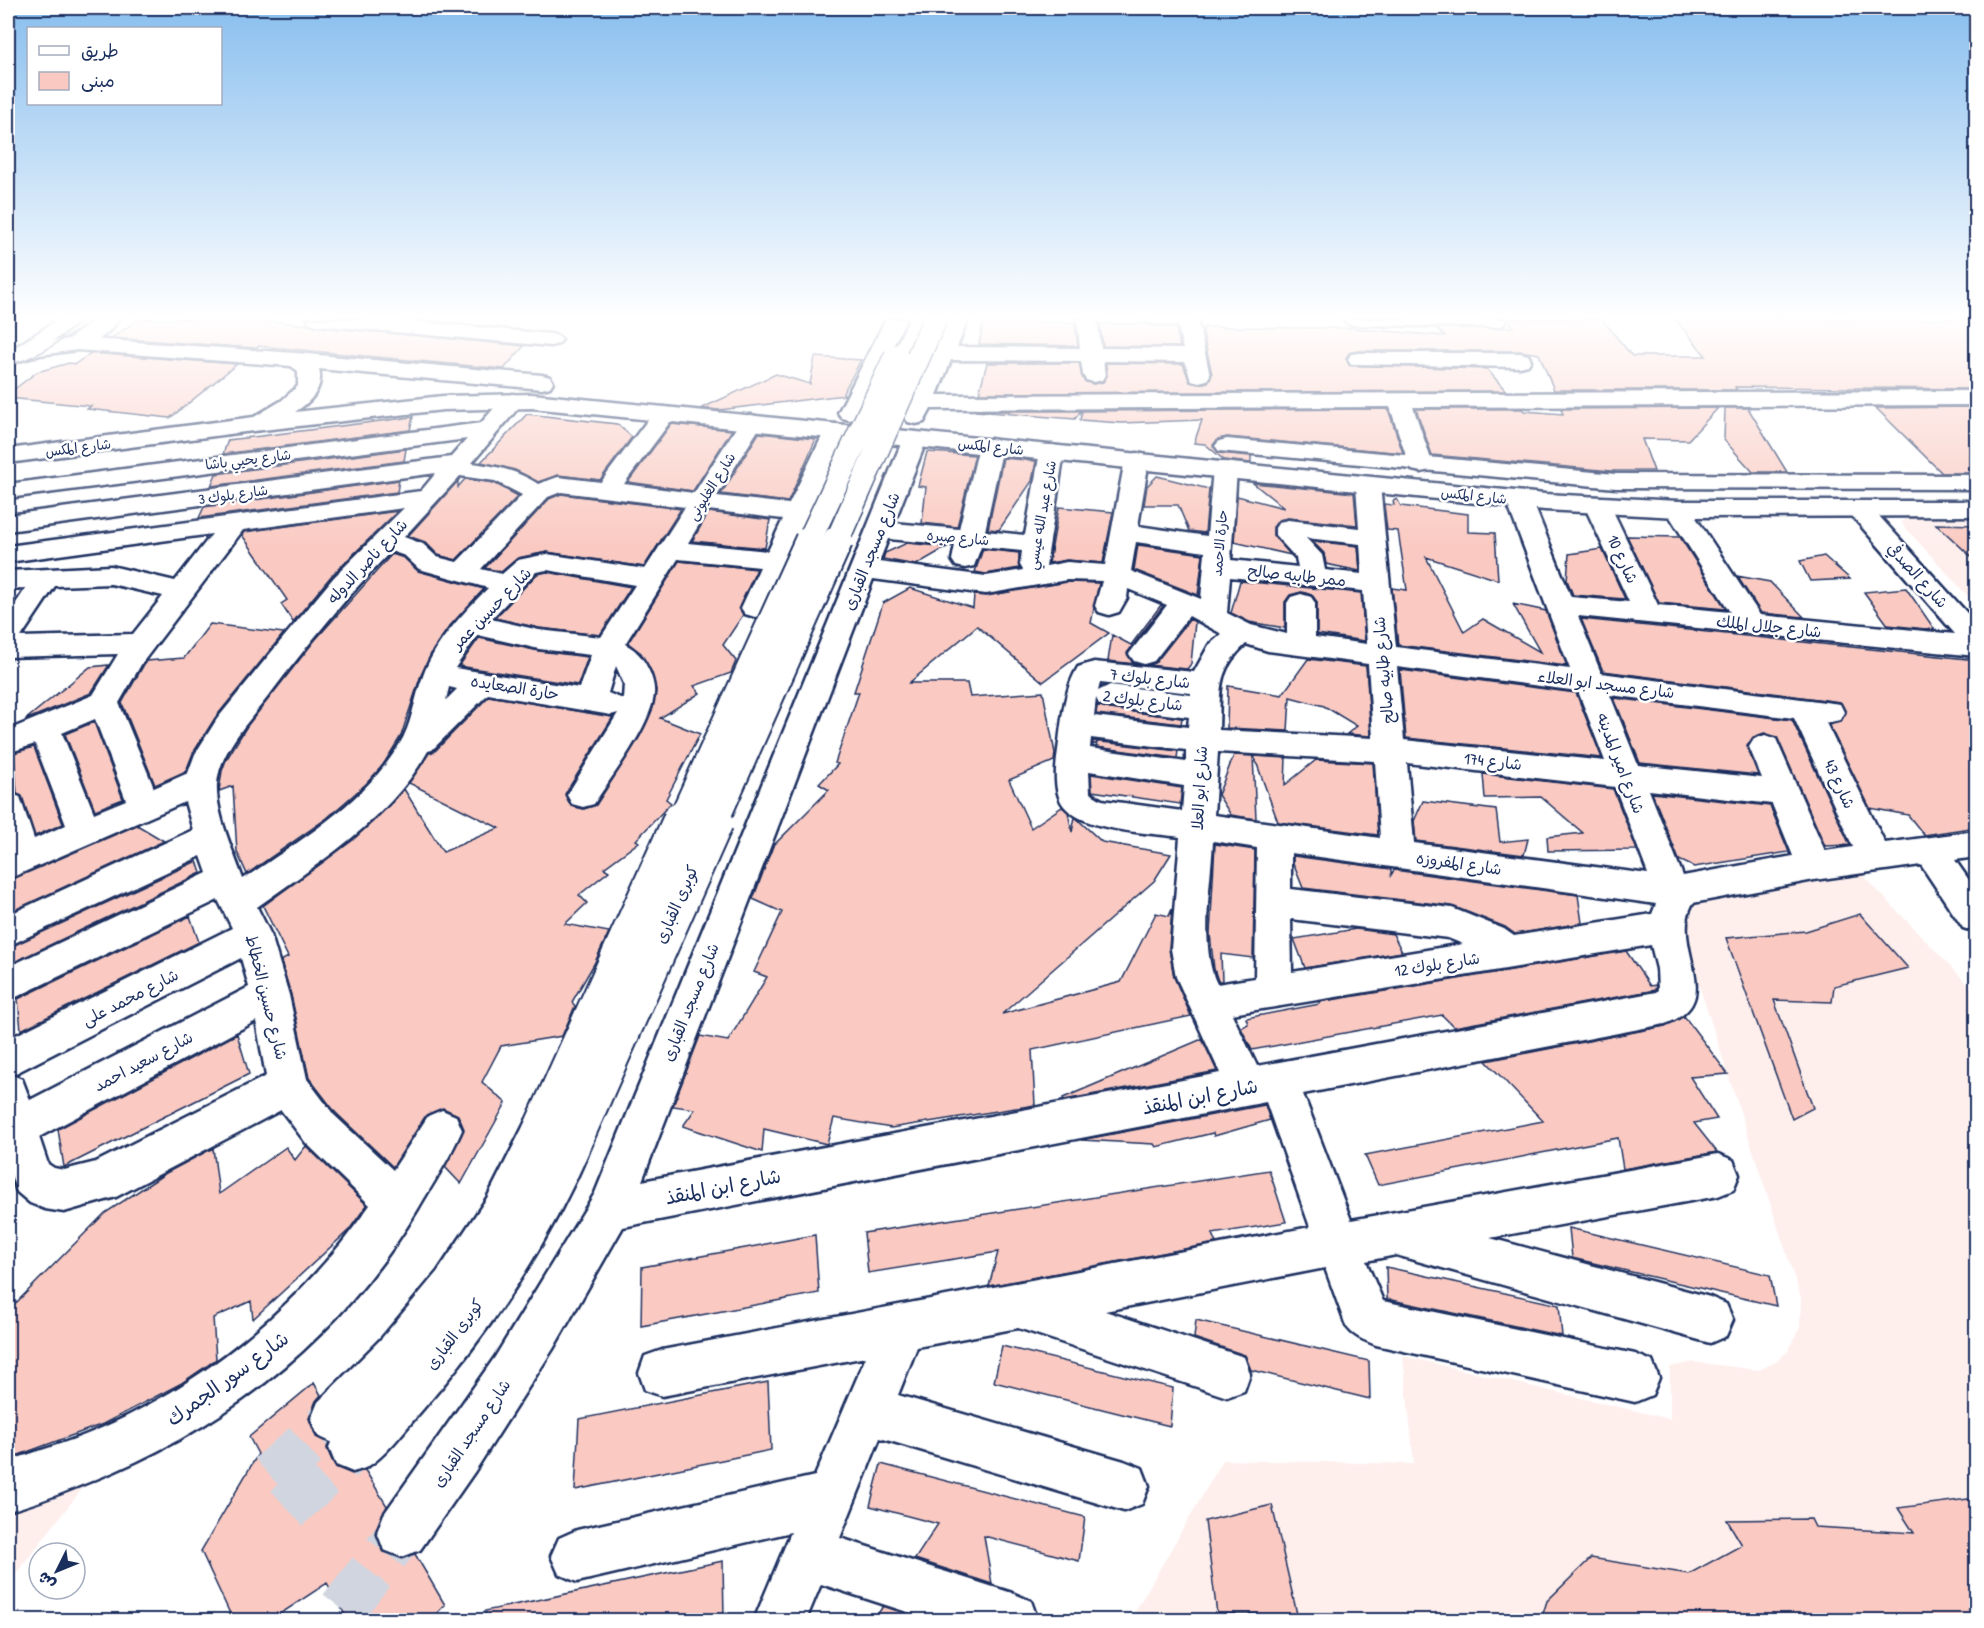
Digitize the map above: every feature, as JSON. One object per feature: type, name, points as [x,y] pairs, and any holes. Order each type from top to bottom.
[{"type":"street","points":[[245,425],[275,414],[303,395]]},
{"type":"street","name":"شارع المكس","points":[[638,395],[842,422]]},
{"type":"street","points":[[755,608],[798,513],[856,395]]},
{"type":"street","name":"كوبرى القبارى","points":[[344,1434],[386,1417],[443,1353],[493,1282],[535,1214],[556,1139],[858,433],[877,395]]},
{"type":"street","name":"كوبرى القبارى","points":[[556,1139],[900,395]]},
{"type":"street","name":"شارع مسجد القبارى","points":[[402,1532],[452,1464],[516,1367],[610,1208],[864,569],[927,395]]},
{"type":"street","points":[[1096,395],[1097,401]]},
{"type":"street","points":[[1203,395],[1204,401]]},
{"type":"street","points":[[1384,395],[1421,465]]},
{"type":"street","points":[[1542,395],[1545,400]]},
{"type":"street","name":"شارع المكس","points":[[8,456],[245,425],[365,396],[513,401],[751,422],[918,419],[994,435],[1052,452],[1519,500],[1678,509],[1977,509]]},
{"type":"street","name":"شارع ناصر الدوله","points":[[228,727],[344,584],[429,497],[513,401]]},
{"type":"street","points":[[918,419],[1097,401],[1972,402]]},
{"type":"street","points":[[607,490],[664,414]]},
{"type":"street","name":"شارع الغليونى","points":[[591,700],[597,675],[608,649],[751,422]]},
{"type":"street","name":"شارع يحيي باشا","points":[[8,490],[488,429]]},
{"type":"street","points":[[164,533],[199,432]]},
{"type":"street","points":[[960,582],[994,435]]},
{"type":"street","name":"شارع المكس","points":[[1206,444],[1616,481],[1977,482]]},
{"type":"street","name":"شارع عبد الله عيسي","points":[[1030,579],[1052,452]]},
{"type":"street","points":[[1109,606],[1113,598],[1137,460]]},
{"type":"street","name":"شارع بلوك 3","points":[[8,523],[456,466],[499,474],[513,479],[527,490],[539,492]]},
{"type":"street","name":"حارة الاحمد","points":[[1226,469],[1218,556],[1227,625]]},
{"type":"street","points":[[464,572],[539,492],[558,484],[798,513]]},
{"type":"street","name":"شارع طابيه صالح","points":[[1368,485],[1398,854]]},
{"type":"street","points":[[10,557],[164,533],[429,497]]},
{"type":"street","name":"شارع امير المدينه","points":[[1519,500],[1591,682],[1673,903]]},
{"type":"street","name":"شارع 10","points":[[1597,505],[1648,614]]},
{"type":"street","points":[[1678,509],[1751,624]]},
{"type":"street","name":"شارع الصدفي","points":[[1860,510],[1977,640]]},
{"type":"street","points":[[8,742],[104,703],[142,644],[234,524]]},
{"type":"street","points":[[1312,577],[1309,555],[1288,535],[1288,528],[1372,537]]},
{"type":"street","name":"شارع صبره","points":[[879,530],[1036,544]]},
{"type":"street","name":"ممر طابيه صالح","points":[[1124,532],[1312,577],[1376,584]]},
{"type":"street","points":[[111,575],[137,537]]},
{"type":"street","points":[[386,540],[414,550],[428,564],[509,585]]},
{"type":"street","points":[[671,550],[776,561]]},
{"type":"street","name":"شارع حسين عمر","points":[[8,986],[232,891],[327,838],[371,799],[407,760],[415,747],[428,714],[441,666],[452,647],[528,566],[547,562],[654,579]]},
{"type":"street","points":[[864,569],[986,585],[1067,571],[1100,572],[1116,575],[1185,602],[1259,639],[1382,656]]},
{"type":"street","points":[[8,580],[111,575],[182,592]]},
{"type":"street","points":[[8,635],[46,578]]},
{"type":"street","points":[[1144,654],[1185,602]]},
{"type":"street","points":[[1301,603],[1301,645]]},
{"type":"street","name":"شارع جلال الملك","points":[[1561,605],[1977,646]]},
{"type":"street","points":[[473,624],[549,641],[608,649],[621,654],[627,660],[639,682],[639,696],[634,709],[583,795]]},
{"type":"street","name":"شارع ابو العلا","points":[[1227,625],[1219,652],[1212,664],[1204,711],[1189,949],[1195,977],[1206,1002],[1263,1085],[1338,1244],[1362,1310],[1372,1320],[1635,1378]]},
{"type":"street","points":[[8,647],[142,644]]},
{"type":"street","name":"شارع مسجد ابو العلاء","points":[[1382,656],[1817,711]]},
{"type":"street","name":"حارة الصعايده","points":[[438,675],[634,709]]},
{"type":"street","points":[[415,747],[431,735],[482,682]]},
{"type":"street","name":"شارع بلوك 2","points":[[1088,682],[1204,711]]},
{"type":"street","name":"شارع المفروزه","points":[[1088,682],[1078,725],[1071,780],[1074,796],[1084,807],[1102,813],[1398,854],[1673,903],[1713,883],[1814,866],[1931,853],[1977,844]]},
{"type":"street","points":[[104,703],[145,806]]},
{"type":"street","points":[[1078,725],[1204,711]]},
{"type":"street","name":"شارع 174","points":[[1204,711],[1390,750],[1783,793]]},
{"type":"street","name":"شارع 43","points":[[1817,711],[1875,858]]},
{"type":"street","points":[[44,727],[85,831]]},
{"type":"street","name":"شارع حسين الخطاط","points":[[228,727],[211,754],[201,781],[201,804],[232,891],[253,935],[270,995],[288,1084],[300,1105],[320,1129],[398,1203]]},
{"type":"street","points":[[1765,747],[1814,866]]},
{"type":"street","points":[[1073,757],[1199,776]]},
{"type":"street","points":[[8,806],[15,862],[201,781]]},
{"type":"street","points":[[8,931],[212,836]]},
{"type":"street","points":[[1273,991],[1274,837]]},
{"type":"street","points":[[1931,853],[1977,855]]},
{"type":"street","points":[[1931,853],[1977,917]]},
{"type":"street","points":[[1273,902],[1452,923],[1491,940],[1509,953]]},
{"type":"street","name":"شارع ابن المنقذ","points":[[610,1208],[1665,1007],[1677,999],[1679,983],[1673,903]]},
{"type":"street","name":"شارع بلوك 12","points":[[1206,1002],[1509,953],[1673,903]]},
{"type":"street","name":"شارع محمد على","points":[[8,1058],[253,935]]},
{"type":"street","name":"شارع سعيد احمد","points":[[12,1110],[270,995]]},
{"type":"street","points":[[12,1110],[32,1177],[45,1188],[64,1191],[101,1182],[288,1084]]},
{"type":"street","name":"شارع سور الجمرك","points":[[8,1486],[58,1472],[120,1446],[161,1425],[210,1395],[257,1362],[298,1326],[342,1278],[398,1203],[442,1130]]},
{"type":"street","points":[[662,1373],[1338,1244],[1718,1175]]},
{"type":"street","points":[[1395,1234],[1710,1320]]},
{"type":"street","points":[[1018,1306],[1227,1374]]},
{"type":"street","points":[[780,1620],[902,1328]]},
{"type":"street","points":[[868,1410],[1124,1486]]},
{"type":"street","points":[[577,1556],[832,1497]]},
{"type":"street","points":[[808,1554],[1012,1620]]},
{"type":"shaded area","points":[[1905,517],[1976,518],[1976,605],[1902,524]]},
{"type":"shaded area","points":[[1860,872],[1976,993],[1976,1620],[1130,1620],[1223,1460],[1414,1464],[1403,1356],[1670,1419],[1670,1367],[1693,1362],[1759,1370],[1776,1362],[1788,1351],[1800,1327],[1801,1298],[1681,930],[1688,907],[1706,900]]},
{"type":"shaded area","points":[[96,1471],[41,1541],[27,1541],[27,1560],[8,1584],[8,1502]]},
{"type":"building","points":[[8,395],[199,395],[170,418],[87,409],[91,406],[8,398]]},
{"type":"building","points":[[730,395],[845,395],[719,410],[702,408]]},
{"type":"building","points":[[1977,407],[1977,473],[1942,473],[1876,408]]},
{"type":"building","points":[[1718,408],[1688,440],[1642,439],[1654,471],[1612,471],[1432,455],[1416,409],[1522,409],[1563,414],[1561,409]]},
{"type":"building","points":[[1725,408],[1748,408],[1787,472],[1753,472],[1724,440]]},
{"type":"building","points":[[1388,409],[1403,453],[1227,437],[1218,439],[1213,445],[1219,453],[1251,456],[1251,463],[1224,460],[1205,444],[1194,443],[1202,420],[1121,423],[1080,420],[1082,411]]},
{"type":"building","points":[[975,411],[1081,411],[1075,419]]},
{"type":"building","points":[[527,414],[617,424],[632,437],[600,480],[558,475],[538,482],[515,470],[481,462]]},
{"type":"building","points":[[413,417],[410,430],[223,454],[228,440]]},
{"type":"building","points":[[671,424],[732,430],[693,491],[628,482]]},
{"type":"building","points":[[759,433],[816,439],[788,502],[721,494]]},
{"type":"building","points":[[406,449],[404,461],[211,486],[216,474]]},
{"type":"building","points":[[927,452],[975,455],[957,527],[922,523],[926,487],[918,486]]},
{"type":"building","points":[[1003,458],[1036,461],[1032,481],[999,530],[988,529]]},
{"type":"building","points":[[1157,476],[1209,489],[1205,533],[1189,531],[1178,505],[1144,505],[1147,486]]},
{"type":"building","points":[[465,479],[494,483],[518,496],[456,560],[438,555],[425,542],[408,536],[458,481],[458,487]]},
{"type":"building","points":[[399,480],[397,492],[199,518],[204,507]]},
{"type":"building","points":[[1253,483],[1354,493],[1357,525],[1288,518],[1279,520],[1273,527],[1273,535],[1291,555],[1234,542],[1237,496],[1284,508]]},
{"type":"building","points":[[561,494],[681,509],[644,567],[547,552],[518,558],[501,572],[485,568],[549,499]]},
{"type":"building","points":[[1397,499],[1401,506],[1468,514],[1468,532],[1495,533],[1498,580],[1426,557],[1464,632],[1483,619],[1540,652],[1513,604],[1546,611],[1567,666],[1398,645],[1392,588],[1407,590],[1398,531],[1387,530],[1384,504],[1394,505],[1393,501]]},
{"type":"building","points":[[1059,507],[1113,512],[1103,563],[1067,560],[1049,563]]},
{"type":"building","points":[[398,511],[332,575],[293,622],[281,604],[287,600],[242,535],[244,532]]},
{"type":"building","points":[[709,512],[770,520],[765,548],[692,541]]},
{"type":"building","points":[[1936,524],[1977,525],[1977,562]]},
{"type":"building","points":[[1627,536],[1680,537],[1726,609],[1659,603]]},
{"type":"building","points":[[1312,541],[1358,546],[1360,571],[1326,564],[1324,553]]},
{"type":"building","points":[[907,543],[947,547],[916,565],[883,559],[885,553]]},
{"type":"building","points":[[1138,545],[1203,554],[1198,595],[1134,570]]},
{"type":"building","points":[[983,549],[1019,553],[1019,568],[986,574],[975,572]]},
{"type":"building","points":[[1602,549],[1625,599],[1573,595],[1567,580],[1569,554]]},
{"type":"building","points":[[392,554],[404,558],[418,571],[484,589],[449,627],[433,650],[421,675],[401,736],[383,765],[366,784],[327,818],[247,874],[237,852],[233,786],[219,791],[226,760],[247,726],[315,640]]},
{"type":"building","points":[[1824,556],[1850,579],[1810,581],[1800,561]]},
{"type":"building","points":[[679,561],[757,569],[739,607],[743,615],[723,645],[736,661],[731,673],[694,686],[700,693],[660,718],[700,734],[666,799],[671,803],[636,840],[639,842],[604,868],[609,871],[579,895],[587,903],[565,924],[609,932],[572,1002],[575,1006],[562,1036],[501,1046],[482,1082],[506,1103],[461,1184],[445,1167],[464,1129],[458,1115],[443,1108],[426,1115],[393,1167],[336,1113],[309,1078],[291,995],[281,961],[288,957],[263,906],[353,840],[404,789],[443,852],[499,828],[409,783],[429,753],[434,752],[489,696],[613,717],[565,794],[571,806],[584,809],[596,805],[640,736],[653,708],[656,690],[652,673],[641,653],[628,643]]},
{"type":"building","points":[[547,572],[631,587],[600,635],[539,628],[495,618],[537,574]]},
{"type":"building","points":[[1737,576],[1770,582],[1804,617],[1761,613]]},
{"type":"building","points":[[1240,581],[1361,593],[1365,641],[1317,634],[1317,602],[1312,595],[1302,592],[1290,595],[1285,602],[1285,628],[1249,622],[1231,613]]},
{"type":"building","points":[[1067,582],[1099,583],[1091,623],[1109,633],[1043,682],[977,626],[909,683],[967,683],[970,697],[1043,692],[1055,753],[1054,761],[1009,780],[1031,828],[1062,807],[1068,812],[1072,832],[1075,817],[1102,842],[1171,854],[1154,881],[1002,1014],[1121,982],[1156,913],[1169,916],[1172,909],[1169,949],[1174,977],[1191,1016],[1032,1050],[1035,1105],[891,1128],[834,1118],[827,1144],[764,1129],[762,1152],[683,1126],[695,1109],[673,1106],[700,1036],[728,1041],[767,977],[754,972],[782,912],[753,899],[773,846],[829,790],[819,784],[838,764],[835,763],[859,692],[854,692],[883,603],[910,588],[973,608],[974,595],[986,596]]},
{"type":"building","points":[[1906,588],[1935,630],[1888,625],[1864,592]]},
{"type":"building","points":[[1161,605],[1163,606],[1127,653],[1132,662],[1136,664],[1108,661],[1112,635],[1131,645]]},
{"type":"building","points":[[1190,619],[1195,622],[1191,664],[1187,669],[1148,665],[1156,662]]},
{"type":"building","points":[[1581,619],[1977,660],[1977,827],[1924,835],[1908,815],[1870,808],[1829,725],[1840,722],[1846,713],[1840,702],[1603,671]]},
{"type":"building","points":[[210,624],[284,633],[215,718],[193,753],[186,771],[155,785],[122,703],[146,661],[184,658]]},
{"type":"building","points":[[479,638],[539,651],[588,657],[578,685],[459,666]]},
{"type":"building","points":[[1308,659],[1366,666],[1371,736],[1347,734],[1357,726],[1324,706],[1290,697],[1288,731],[1227,728],[1228,686],[1282,695]]},
{"type":"building","points":[[109,665],[91,693],[25,720],[90,667]]},
{"type":"building","points":[[1400,670],[1576,693],[1602,758],[1406,738]]},
{"type":"building","points":[[1614,698],[1792,720],[1850,845],[1825,846],[1777,737],[1764,733],[1753,737],[1747,746],[1758,775],[1640,763]]},
{"type":"building","points":[[1097,705],[1110,709],[1182,718],[1181,724],[1096,714]]},
{"type":"building","points":[[94,722],[123,799],[95,810],[65,734]]},
{"type":"building","points":[[1093,741],[1178,751],[1177,758],[1096,747],[1097,743],[1093,745]]},
{"type":"building","points":[[34,747],[63,824],[35,836],[22,796],[17,794],[14,753]]},
{"type":"building","points":[[1234,755],[1253,756],[1256,819],[1231,815],[1218,795]]},
{"type":"building","points":[[1254,756],[1286,758],[1285,785],[1316,760],[1373,763],[1378,835],[1278,822]]},
{"type":"building","points":[[1091,774],[1182,788],[1180,804],[1092,791]]},
{"type":"building","points":[[1483,774],[1613,789],[1637,850],[1548,851],[1547,837],[1583,833],[1541,797],[1485,798]]},
{"type":"building","points":[[1652,793],[1770,806],[1789,852],[1694,867],[1679,860]]},
{"type":"building","points":[[1423,801],[1496,810],[1500,842],[1528,839],[1524,855],[1416,841],[1414,821]]},
{"type":"building","points":[[137,825],[164,841],[8,913],[8,881]]},
{"type":"building","points":[[1215,844],[1255,850],[1253,958],[1221,954],[1222,981],[1218,981],[1214,969],[1210,934]]},
{"type":"building","points":[[1293,856],[1391,869],[1391,875],[1394,870],[1578,895],[1582,923],[1515,934],[1505,927],[1452,906],[1303,888],[1293,863]]},
{"type":"building","points":[[197,861],[201,873],[8,965],[8,948]]},
{"type":"building","points":[[1860,914],[1908,968],[1834,986],[1832,1002],[1774,1000],[1813,1108],[1792,1119],[1726,938],[1806,931]]},
{"type":"building","points":[[190,916],[199,942],[21,1030],[18,999]]},
{"type":"building","points":[[1356,929],[1393,934],[1402,952],[1305,968],[1294,939]]},
{"type":"building","points":[[1626,951],[1650,986],[1656,985],[1655,990],[1454,1027],[1442,1015],[1252,1050],[1241,1028],[1248,1024],[1246,1018],[1320,1004],[1319,1002]]},
{"type":"building","points":[[1684,1016],[1728,1074],[1690,1077],[1717,1119],[1694,1123],[1717,1152],[1623,1169],[1618,1138],[1378,1185],[1365,1155],[1543,1121],[1486,1061],[1665,1026]]},
{"type":"building","points":[[237,1034],[249,1074],[64,1167],[58,1129]]},
{"type":"building","points":[[1202,1039],[1217,1071],[1064,1100],[1063,1098]]},
{"type":"building","points":[[1265,1105],[1270,1120],[1214,1136],[1213,1133],[1156,1147],[1154,1144],[1081,1140]]},
{"type":"building","points":[[306,1146],[367,1205],[349,1230],[253,1319],[251,1301],[213,1318],[216,1359],[180,1384],[103,1424],[8,1459],[8,1311],[105,1213],[166,1173],[213,1148],[219,1194],[286,1147],[295,1160]]},
{"type":"building","points":[[1269,1170],[1286,1222],[1212,1234],[1216,1243],[989,1286],[998,1252],[868,1273],[864,1233]]},
{"type":"building","points":[[1569,1228],[1770,1275],[1776,1306],[1572,1258]]},
{"type":"building","points":[[815,1235],[819,1293],[641,1326],[642,1267]]},
{"type":"building","points":[[1386,1267],[1559,1305],[1562,1336],[1387,1299]]},
{"type":"building","points":[[1196,1320],[1369,1361],[1370,1399],[1251,1370],[1245,1355],[1194,1338]]},
{"type":"building","points":[[1002,1346],[1173,1388],[1170,1426],[994,1382]]},
{"type":"building","points":[[768,1382],[771,1450],[575,1490],[579,1419]]},
{"type":"building","points":[[314,1383],[321,1395],[309,1418],[316,1437],[328,1443],[327,1449],[335,1467],[352,1474],[365,1470],[387,1506],[375,1531],[382,1551],[401,1559],[415,1554],[445,1605],[430,1620],[348,1620],[327,1583],[271,1620],[233,1620],[201,1551],[258,1454],[249,1437]]},
{"type":"building","points":[[881,1464],[1085,1517],[1079,1561],[984,1536],[992,1584],[915,1559],[938,1524],[870,1506]]},
{"type":"building","points":[[1968,1499],[1977,1509],[1977,1620],[1541,1620],[1547,1601],[1591,1558],[1689,1574],[1742,1545],[1727,1520],[1811,1519],[1815,1527],[1914,1533],[1898,1508]]},
{"type":"building","points":[[1272,1505],[1297,1614],[1217,1614],[1205,1521]]},
{"type":"building","points":[[723,1561],[724,1620],[486,1620],[485,1611]]},
{"type":"building","points":[[883,1606],[926,1620],[874,1620]]},
{"type":"tunnel","points":[[270,1476],[335,1419]]},
{"type":"tunnel","points":[[287,1508],[353,1448]]},
{"type":"tunnel","points":[[342,1609],[402,1532]]}]
